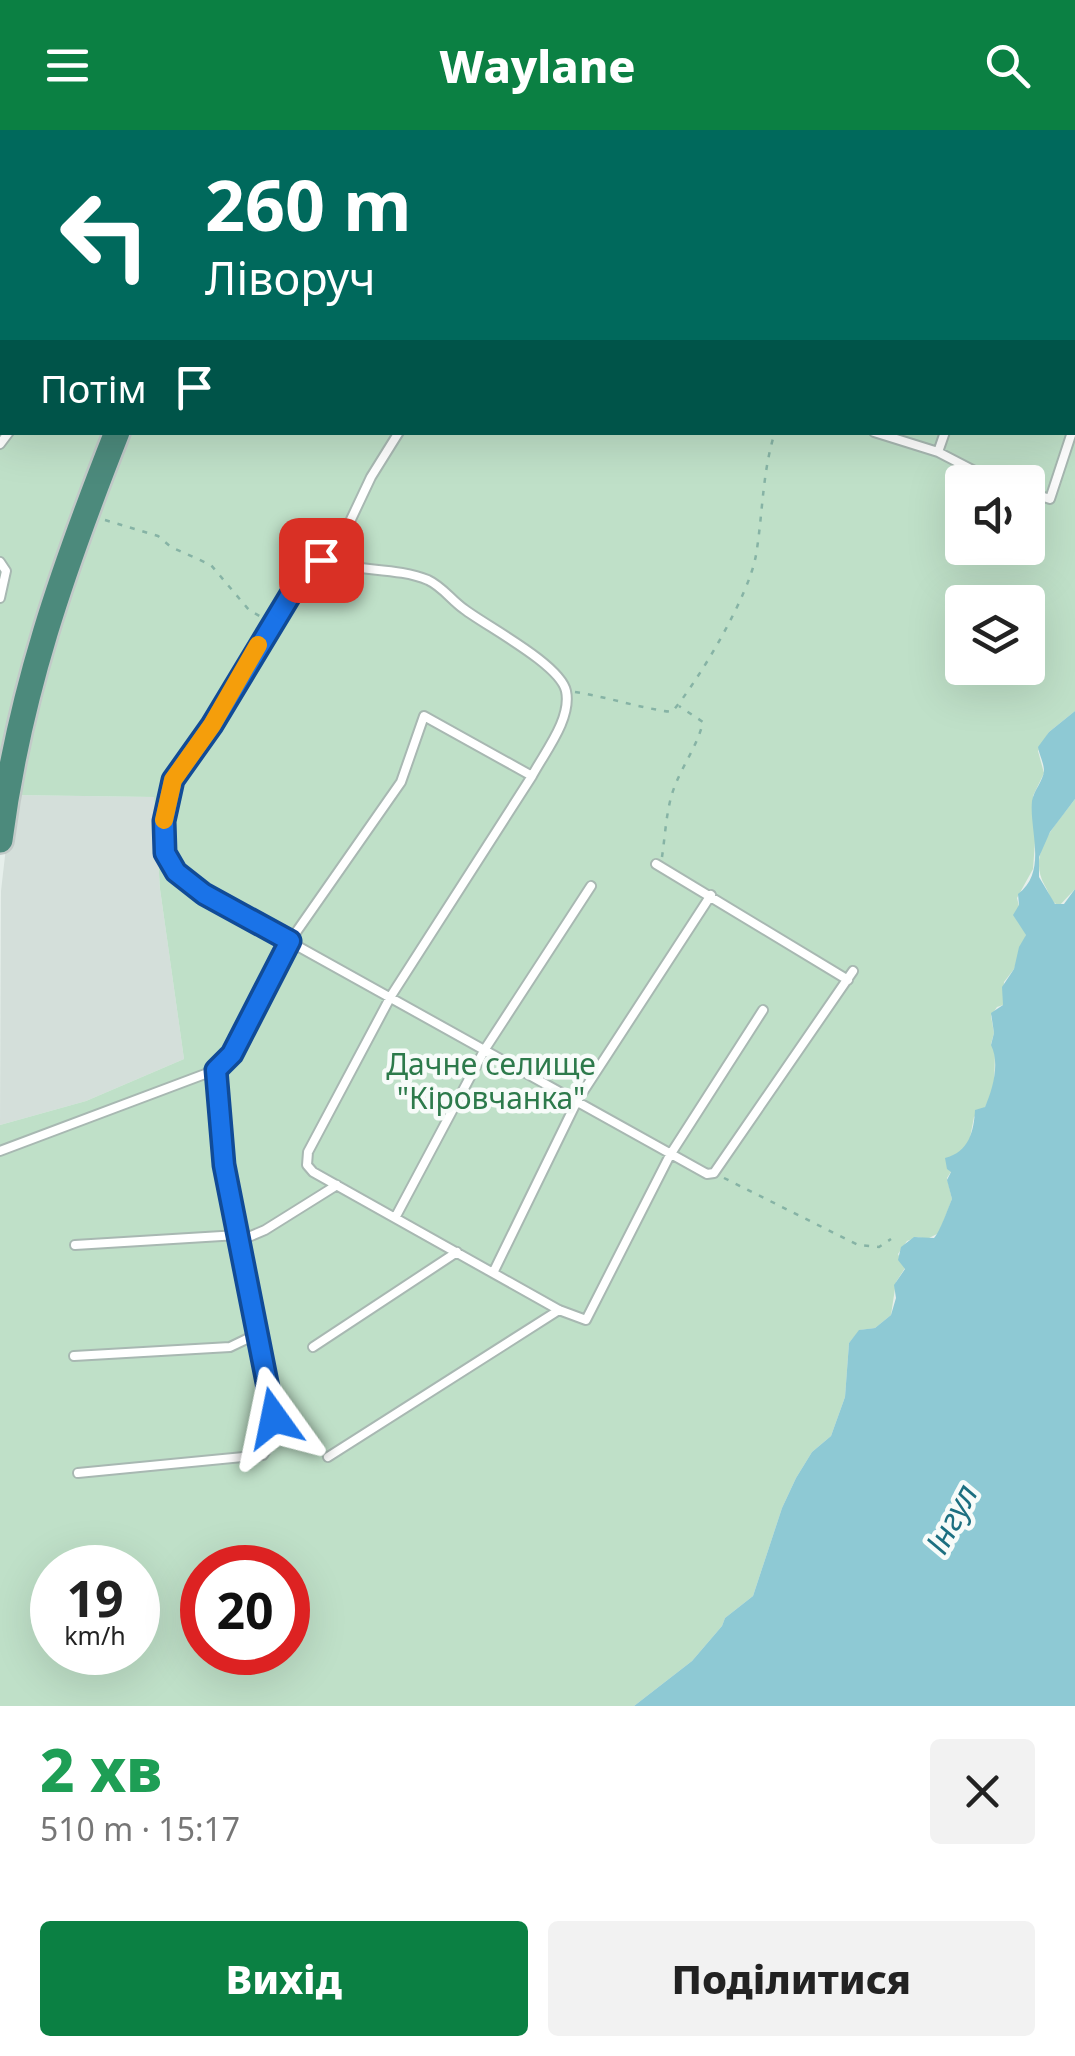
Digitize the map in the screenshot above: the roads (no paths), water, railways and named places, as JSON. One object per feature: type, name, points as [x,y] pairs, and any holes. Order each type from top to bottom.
[{"type":"highway","points":[[0,840],[13,751],[58,583],[116,435]]},
{"type":"lane","points":[[397,435],[370,477],[354,516],[297,584],[212,725],[173,780],[163,842],[170,863],[187,883],[670,1156],[701,1172],[714,1173],[850,975],[658,865]]},
{"type":"lane","points":[[884,435],[938,452],[963,465]]},
{"type":"lane","points":[[938,452],[944,435]]},
{"type":"lane","points":[[1045,497],[1050,499],[1071,435]]},
{"type":"lane","points":[[321,560],[378,572],[405,573],[437,584],[462,608],[526,650],[557,676],[566,691],[563,718],[532,776],[391,996],[308,1152],[307,1165],[560,1310],[586,1320],[670,1156],[763,1010]]},
{"type":"lane","points":[[0,562],[6,571],[0,598]]},
{"type":"lane","points":[[0,1151],[216,1070],[232,1054],[290,941],[401,782],[424,716],[532,776]]},
{"type":"lane","points":[[396,1218],[485,1049],[591,886]]},
{"type":"lane","points":[[493,1272],[577,1101],[711,895]]},
{"type":"lane","points":[[78,1473],[263,1455],[272,1441],[274,1418],[224,1165],[216,1070]]},
{"type":"lane","points":[[74,1244],[238,1238],[265,1230],[338,1185]]},
{"type":"lane","points":[[314,1346],[456,1252]]},
{"type":"lane","points":[[328,1457],[560,1310]]},
{"type":"lane","points":[[74,1356],[230,1346],[257,1334]]},
{"type":"water","name":"Інгул","points":[[1075,711],[1075,799],[1050,832],[1039,857],[1039,877],[1055,904],[1064,904],[1075,889],[1075,1706],[634,1706],[692,1661],[725,1618],[753,1596],[796,1478],[812,1452],[831,1436],[845,1397],[849,1343],[859,1330],[875,1328],[891,1315],[896,1298],[894,1285],[905,1269],[898,1260],[901,1247],[914,1237],[934,1238],[941,1225],[952,1199],[947,1180],[951,1172],[945,1158],[965,1146],[975,1110],[985,1107],[988,1100],[995,1068],[991,1013],[1003,1005],[1002,987],[1014,969],[1026,935],[1013,915],[1019,905],[1018,894],[1027,885],[1035,863],[1032,801],[1044,771],[1038,747],[1049,732]]},
{"type":"park label","name":"Дачне селище \"Кіровчанка\"","points":[[491,1082]]}]
